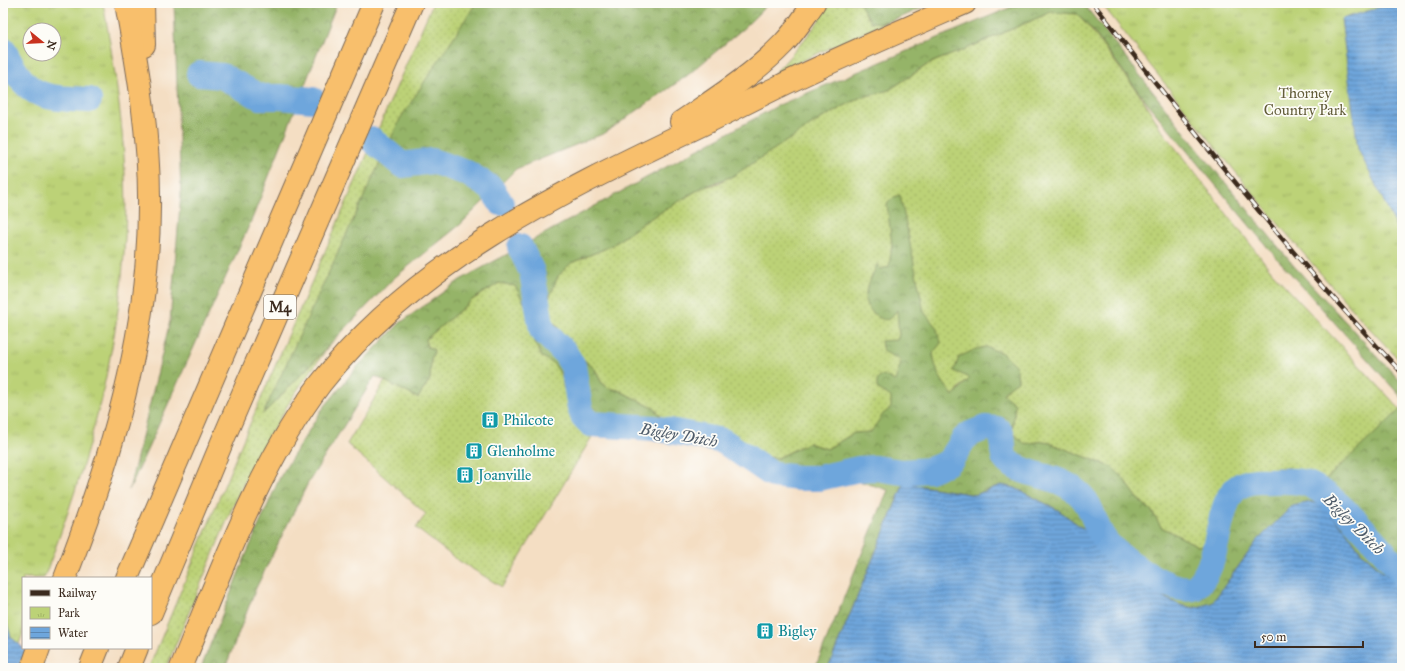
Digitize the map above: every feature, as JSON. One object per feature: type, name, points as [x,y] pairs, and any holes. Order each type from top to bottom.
[{"type":"highway","points":[[126,3],[145,134]]},
{"type":"highway","points":[[65,577],[117,428],[134,350],[148,243],[150,206],[145,134],[143,3]]},
{"type":"highway","name":"M4","points":[[127,577],[374,3]]},
{"type":"highway","name":"M4","points":[[152,611],[225,435],[412,3]]},
{"type":"highway","points":[[618,164],[744,79],[783,44],[814,3]]},
{"type":"highway","points":[[181,668],[243,522],[279,448],[298,416],[343,356],[398,302],[455,259],[498,232],[618,164],[780,86],[965,3]]},
{"type":"highway","points":[[32,668],[39,649]]},
{"type":"highway","points":[[90,668],[98,649]]},
{"type":"highway","points":[[128,668],[137,649]]},
{"type":"green space","points":[[3,3],[103,3],[117,90],[123,149],[126,208],[122,282],[108,368],[87,453],[74,495],[44,577],[22,577],[22,636],[10,668],[3,668]]},
{"type":"green space","points":[[174,3],[337,3],[252,219],[129,490],[170,321],[181,194]]},
{"type":"green space","points":[[433,3],[476,3],[264,413],[328,347],[293,396],[250,470],[230,513],[166,668],[149,668],[246,433]]},
{"type":"green space","points":[[476,3],[769,3],[746,26],[688,75],[605,133],[516,169],[461,224],[394,278],[263,414],[400,119]]},
{"type":"green space","points":[[830,3],[859,3],[867,17],[879,23],[889,21],[775,73],[811,31]]},
{"type":"green space","points":[[859,3],[932,3],[902,17],[886,21],[871,22]]},
{"type":"green space","points":[[1021,3],[1083,3],[1201,153],[1294,266],[1402,383],[1402,398],[1274,255],[1147,103],[1093,31],[1077,14],[1051,12],[930,63],[889,90],[859,98],[822,118],[733,176],[701,188],[646,221],[611,246],[571,263],[558,276],[547,303],[548,316],[552,322],[557,325],[565,344],[595,369],[601,382],[608,388],[618,390],[655,409],[664,421],[689,430],[722,438],[757,456],[778,458],[808,443],[827,449],[854,433],[871,432],[883,414],[891,408],[891,397],[877,388],[877,380],[883,375],[895,381],[901,362],[899,359],[883,351],[881,341],[897,340],[899,335],[897,310],[889,319],[881,319],[870,310],[865,299],[868,285],[878,263],[880,269],[889,267],[892,245],[887,204],[894,197],[900,195],[924,312],[936,327],[941,343],[933,353],[936,367],[945,385],[953,396],[970,378],[954,371],[959,357],[976,349],[986,347],[1002,353],[1016,366],[1018,381],[1008,388],[1003,394],[1015,404],[1012,432],[1025,444],[1044,441],[1112,467],[1123,478],[1139,500],[1151,510],[1161,527],[1198,546],[1209,544],[1228,492],[1236,478],[1254,470],[1289,468],[1324,481],[1402,408],[1402,589],[1361,552],[1346,531],[1322,505],[1311,502],[1292,507],[1257,541],[1212,603],[1194,608],[1180,605],[1165,598],[1150,579],[1117,566],[1102,548],[1097,539],[1058,510],[1015,488],[1001,485],[975,495],[904,483],[828,668],[815,668],[888,490],[839,475],[819,478],[781,476],[732,449],[723,441],[654,428],[591,424],[583,416],[578,395],[564,389],[562,376],[554,364],[541,356],[532,333],[529,312],[515,286],[499,283],[472,300],[426,339],[426,346],[434,350],[431,359],[430,379],[418,398],[375,376],[308,483],[256,588],[225,668],[201,668],[243,562],[280,477],[321,411],[357,367],[400,323],[460,280],[779,105]]},
{"type":"green space","name":"Thorney Country Park","points":[[1101,3],[1402,3],[1402,363],[1285,232],[1210,141]]},
{"type":"green space","points":[[1051,12],[1077,14],[1097,37],[1133,86],[1160,128],[1272,272],[1401,410],[1324,481],[1289,468],[1276,468],[1232,484],[1209,544],[1198,546],[1161,527],[1151,510],[1139,500],[1123,478],[1112,467],[1044,441],[1025,444],[1012,432],[1015,404],[1003,395],[1008,388],[1018,380],[1016,366],[989,372],[972,378],[959,389],[954,397],[871,432],[854,433],[827,449],[808,443],[778,458],[757,456],[722,438],[689,430],[664,421],[655,409],[618,390],[608,388],[601,382],[595,369],[565,344],[557,325],[552,322],[548,316],[547,303],[558,276],[571,263],[611,246],[646,221],[701,188],[719,183],[822,118],[859,98],[889,90],[930,63]]},
{"type":"green space","points":[[499,283],[515,285],[529,312],[532,333],[541,356],[554,363],[562,376],[564,389],[576,394],[582,417],[590,425],[599,425],[502,587],[456,559],[416,528],[426,514],[347,444],[385,381],[418,398],[430,379],[431,359],[434,350],[426,346],[426,339],[472,300]]},
{"type":"water","points":[[1394,3],[1402,3],[1402,234],[1398,230],[1358,149],[1341,19]]},
{"type":"water","points":[[904,483],[975,495],[1001,485],[1015,488],[1058,510],[1097,539],[1102,548],[1117,566],[1155,582],[1165,598],[1180,605],[1194,608],[1212,603],[1257,541],[1292,506],[1311,502],[1322,505],[1346,531],[1361,552],[1402,589],[1402,668],[828,668]]},
{"type":"water","points":[[3,609],[11,637],[22,647],[22,649],[25,649],[46,668],[3,668]]},
{"type":"waterway","name":"Bigley Ditch","points":[[3,49],[19,77],[27,86],[36,92],[57,98],[89,100]]},
{"type":"waterway","name":"Bigley Ditch","points":[[199,74],[222,76],[260,97],[313,100]]},
{"type":"waterway","points":[[371,139],[402,165],[432,161],[467,173],[491,188],[501,203]]},
{"type":"waterway","name":"Bigley Ditch","points":[[520,247],[532,272],[542,330],[565,353],[573,366],[580,408],[583,416],[591,424],[654,428],[723,441],[773,475],[799,478],[819,478],[859,469],[875,468],[902,472],[930,470],[947,463],[964,439],[970,434],[985,428],[997,429],[1002,436],[1004,455],[1008,462],[1016,467],[1069,486],[1083,497],[1090,509],[1100,533],[1120,556],[1158,580],[1172,586],[1184,588],[1194,588],[1202,580],[1208,570],[1216,545],[1225,507],[1233,491],[1242,485],[1257,481],[1300,482],[1310,485],[1334,500],[1359,524],[1402,573]]},
{"type":"railway","points":[[1093,3],[1243,192],[1321,284],[1402,373]]},
{"type":"place","name":"Philcote","points":[[490,420]]},
{"type":"place","name":"Glenholme","points":[[474,451]]},
{"type":"place","name":"Joanville","points":[[465,475]]},
{"type":"place","name":"Bigley","points":[[765,631]]}]
